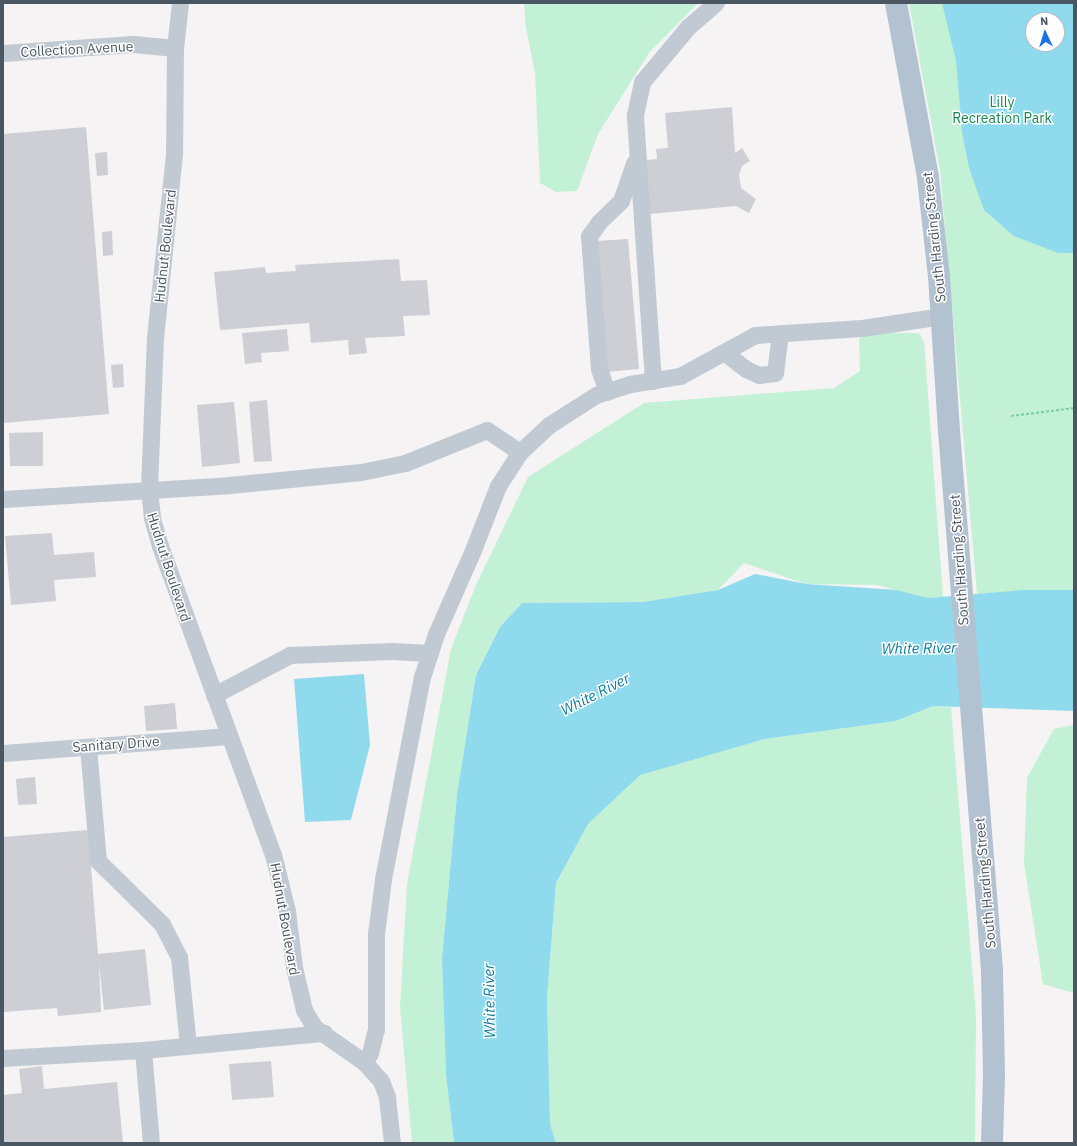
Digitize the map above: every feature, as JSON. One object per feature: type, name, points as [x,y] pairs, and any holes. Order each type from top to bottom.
[{"type":"main road","name":"South Harding Street","points":[[896,3],[929,184],[942,316],[949,431],[994,1003],[992,1143]]},
{"type":"street","name":"Hudnut Boulevard","points":[[180,3],[175,48],[174,154],[156,327],[149,489],[150,509],[158,542],[277,868],[287,911],[294,967],[304,1010],[315,1028],[364,1062],[376,1074],[385,1088],[392,1143]]},
{"type":"street","points":[[653,380],[635,115],[642,82],[688,27],[716,3]]},
{"type":"street","name":"Collection Avenue","points":[[3,53],[133,44],[175,48]]},
{"type":"street","points":[[607,392],[599,369],[589,236],[599,222],[621,201],[637,154]]},
{"type":"street","points":[[364,1062],[370,1053],[376,1029],[376,934],[383,879],[422,677],[430,653],[498,486],[520,452],[550,426],[596,395],[630,384],[680,376],[755,335],[862,328],[942,316]]},
{"type":"street","points":[[724,352],[746,369],[759,375],[775,373],[780,333]]},
{"type":"street","points":[[3,499],[230,485],[361,472],[405,464],[487,430],[520,452]]},
{"type":"street","points":[[214,696],[290,655],[385,652],[430,653]]},
{"type":"street","name":"Sanitary Drive","points":[[3,753],[228,736]]},
{"type":"street","points":[[88,746],[98,861],[162,924],[179,957],[188,1046]]},
{"type":"street","points":[[3,1058],[143,1050],[324,1033]]},
{"type":"street","points":[[143,1050],[151,1143]]},
{"type":"path","points":[[1011,416],[1074,408]]},
{"type":"green space","points":[[524,3],[698,3],[649,53],[598,134],[577,191],[556,192],[540,183],[535,73],[526,28]]},
{"type":"green space","name":"Lilly Recreation Park","points":[[909,3],[1074,3],[1074,590],[977,594],[940,170]]},
{"type":"green space","points":[[867,333],[919,333],[924,341],[943,597],[928,598],[877,585],[806,584],[744,563],[718,590],[643,602],[522,603],[500,627],[476,675],[457,795],[442,958],[446,1075],[454,1143],[412,1143],[400,1007],[407,884],[451,649],[476,585],[528,477],[644,403],[834,388],[860,371],[859,339]]},
{"type":"green space","points":[[933,706],[951,707],[976,1016],[975,1143],[556,1143],[550,1124],[547,998],[556,883],[588,824],[640,774],[765,739],[896,721]]},
{"type":"green space","points":[[1074,725],[1074,993],[1043,984],[1024,863],[1027,778],[1054,729]]},
{"type":"water","points":[[942,3],[1074,3],[1074,253],[1058,253],[1014,236],[984,210],[969,168],[962,132],[956,61]]},
{"type":"water","name":"White River","points":[[755,574],[806,584],[897,590],[928,598],[1023,590],[1074,590],[1074,711],[933,706],[896,721],[765,739],[640,775],[588,824],[556,883],[547,998],[550,1124],[556,1143],[454,1143],[446,1075],[442,958],[457,795],[476,675],[500,627],[522,603],[643,602],[718,590]]},
{"type":"water","points":[[364,674],[370,745],[351,820],[305,822],[294,679]]},
{"type":"building","points":[[732,107],[735,153],[742,148],[750,161],[742,166],[739,175],[741,188],[756,199],[749,213],[736,206],[650,214],[646,160],[657,159],[656,149],[668,148],[665,113]]},
{"type":"building","points":[[86,127],[109,414],[3,423],[3,134]]},
{"type":"building","points":[[107,152],[108,175],[97,176],[95,153]]},
{"type":"building","points":[[112,231],[113,255],[103,256],[102,232]]},
{"type":"building","points":[[628,239],[639,369],[606,372],[596,241]]},
{"type":"building","points":[[399,259],[401,281],[427,280],[430,315],[403,316],[405,336],[365,338],[367,353],[349,355],[348,340],[311,343],[309,323],[220,330],[214,272],[265,267],[266,273],[296,271],[295,265]]},
{"type":"building","points":[[287,329],[289,351],[261,353],[262,362],[245,364],[242,333]]},
{"type":"building","points":[[123,364],[124,387],[113,388],[111,365]]},
{"type":"building","points":[[267,400],[272,461],[254,462],[249,402]]},
{"type":"building","points":[[234,402],[240,463],[202,467],[197,405]]},
{"type":"building","points":[[43,432],[43,466],[10,466],[9,433]]},
{"type":"building","points":[[52,533],[54,555],[94,552],[96,577],[54,580],[56,601],[11,605],[5,536]]},
{"type":"building","points":[[175,703],[177,729],[146,731],[144,706]]},
{"type":"building","points":[[35,777],[37,804],[18,805],[16,779]]},
{"type":"building","points":[[88,830],[98,954],[145,949],[151,1005],[104,1010],[99,963],[101,1012],[58,1016],[57,1008],[3,1012],[3,837]]},
{"type":"building","points":[[271,1061],[274,1097],[232,1100],[229,1064]]},
{"type":"building","points":[[42,1066],[44,1089],[117,1082],[123,1143],[3,1143],[3,1095],[22,1093],[19,1069]]}]
